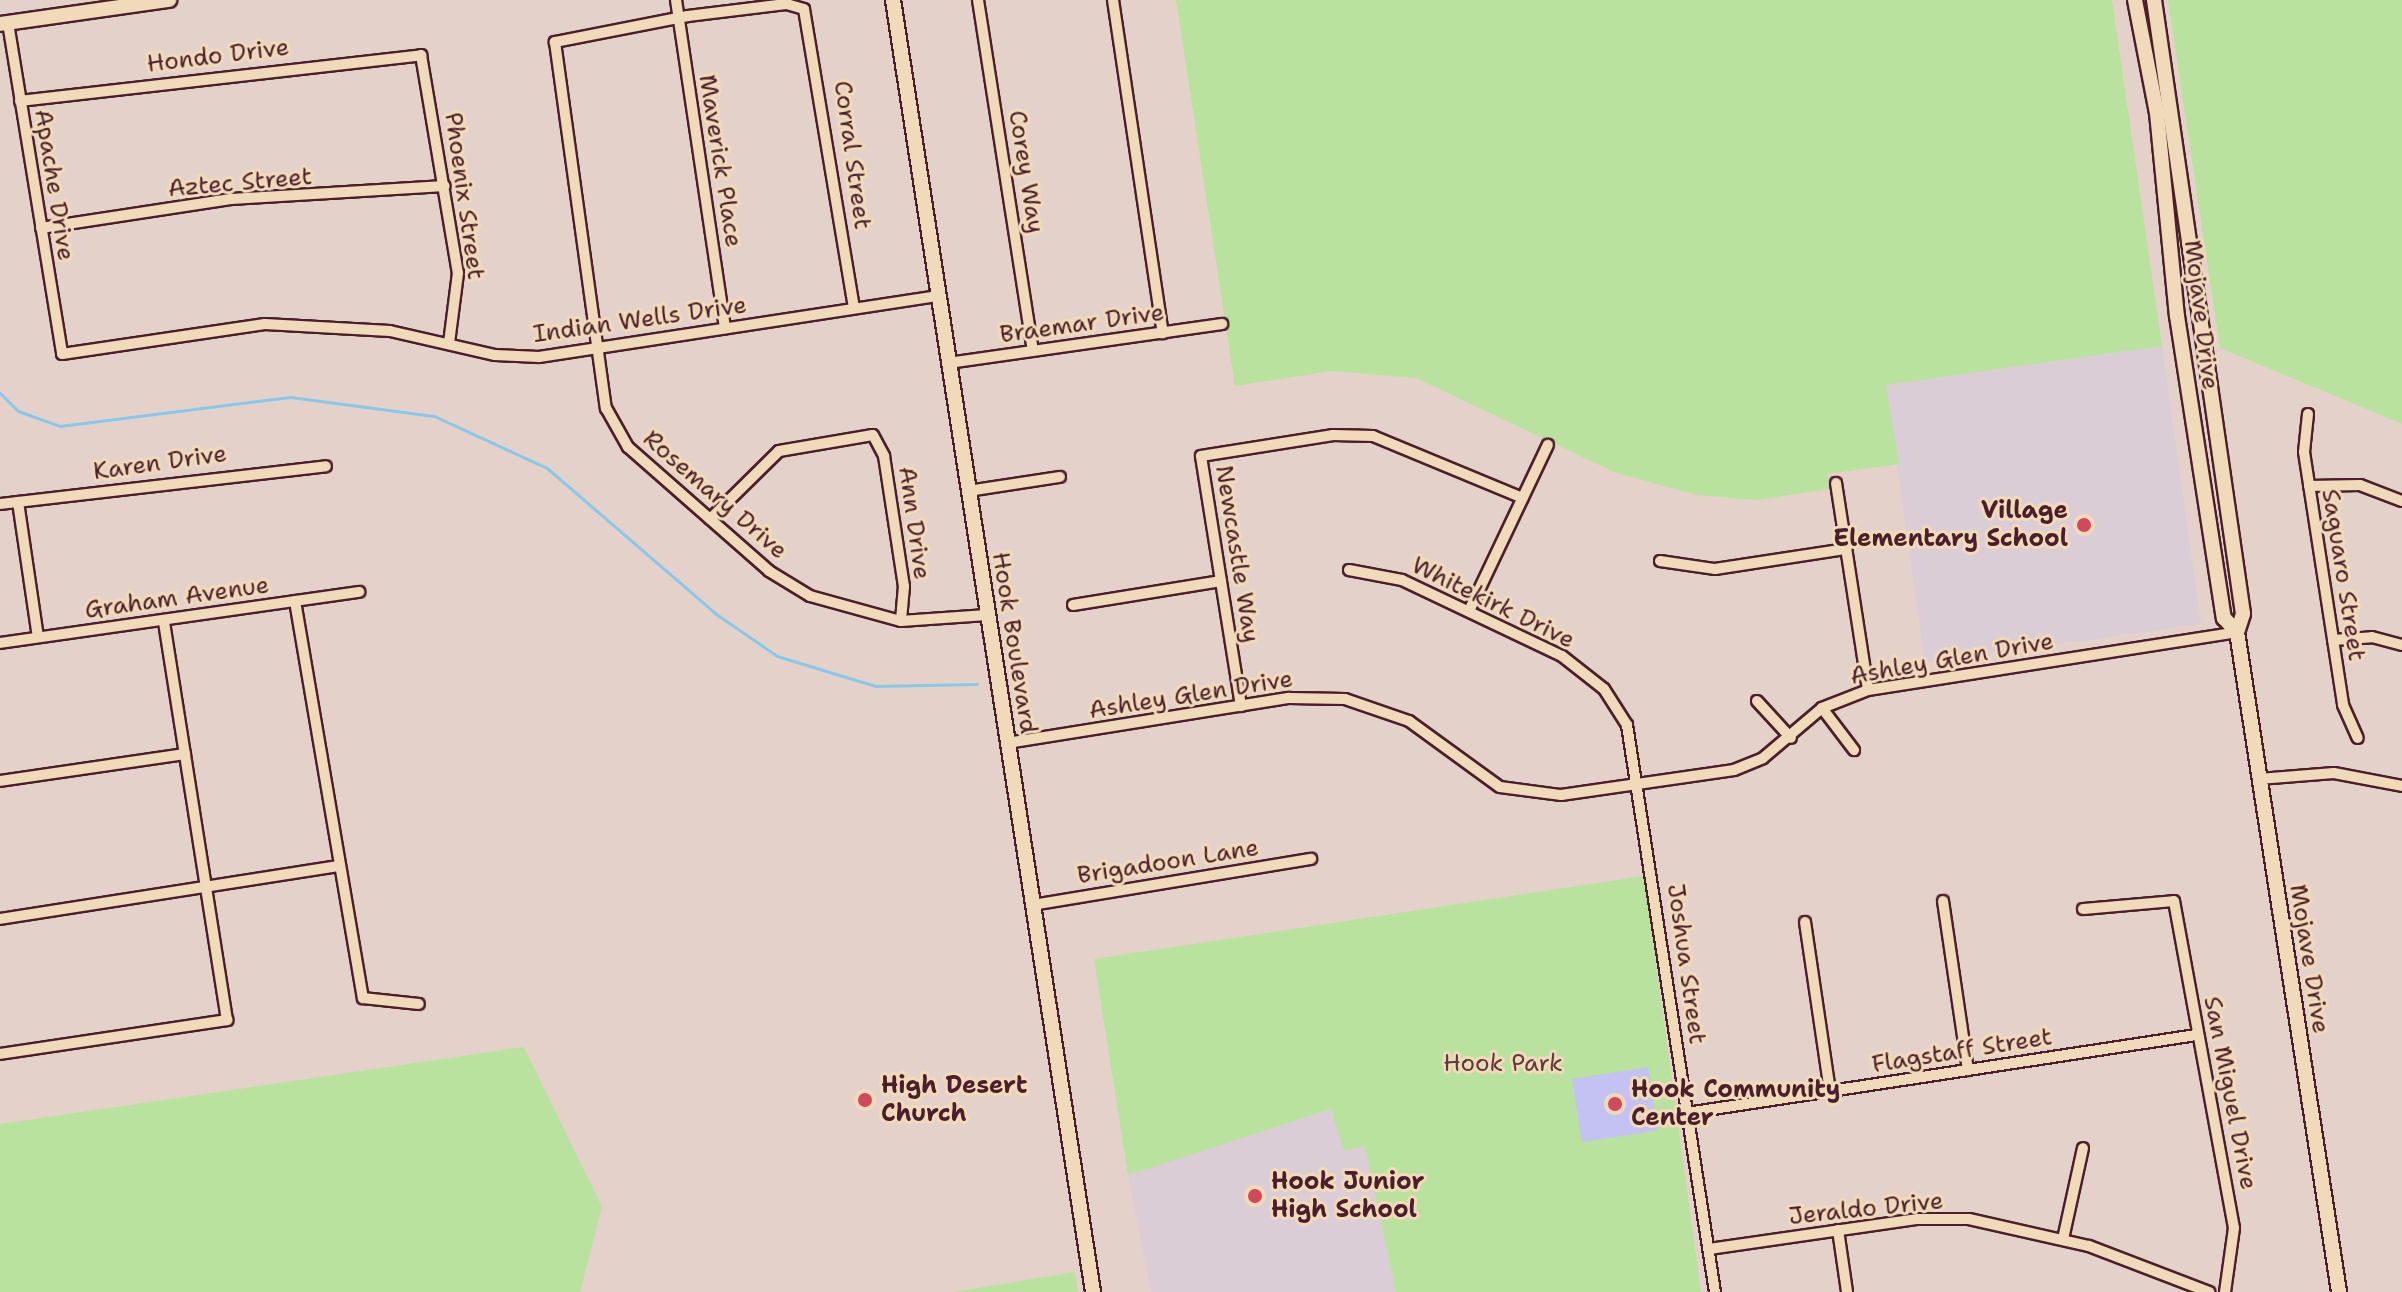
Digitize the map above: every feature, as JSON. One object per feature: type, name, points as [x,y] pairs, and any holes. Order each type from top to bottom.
[{"type":"main road","points":[[4,24],[97,5],[169,0]]},
{"type":"main road","name":"Hook Boulevard","points":[[893,0],[1093,1292]]},
{"type":"main road","name":"Mojave Drive","points":[[2135,0],[2157,113],[2175,301],[2224,618],[2237,632]]},
{"type":"main road","name":"Mojave Drive","points":[[2154,0],[2175,103],[2194,301],[2243,614],[2237,632],[2339,1292]]},
{"type":"street","name":"Maverick Place","points":[[676,0],[725,328]]},
{"type":"street","name":"Corey Way","points":[[978,0],[1033,351]]},
{"type":"street","points":[[1113,0],[1163,333]]},
{"type":"street","name":"Corral Street","points":[[679,17],[786,4],[804,9],[854,308]]},
{"type":"street","name":"Rosemary Drive","points":[[679,17],[555,42],[596,348],[614,428],[710,519],[810,596],[901,621],[987,615]]},
{"type":"street","name":"Apache Drive","points":[[4,24],[20,101],[62,354]]},
{"type":"street","name":"Hondo Drive","points":[[20,101],[421,55]]},
{"type":"street","name":"Phoenix Street","points":[[421,55],[458,273],[449,343]]},
{"type":"street","name":"Aztec Street","points":[[41,228],[231,199],[445,186]]},
{"type":"street","name":"Indian Wells Drive","points":[[62,354],[265,324],[390,331],[524,356],[596,348],[938,296]]},
{"type":"street","name":"Braemar Drive","points":[[948,363],[1222,324]]},
{"type":"street","name":"Saguaro Street","points":[[2308,414],[2309,486],[2343,705],[2358,738]]},
{"type":"street","name":"Ann Drive","points":[[710,519],[779,451],[873,435],[884,456],[904,586],[901,621]]},
{"type":"street","name":"Newcastle Way","points":[[1241,706],[1201,456],[1333,435],[1373,436],[1523,498]]},
{"type":"street","points":[[1469,611],[1548,445]]},
{"type":"street","name":"Karen Drive","points":[[0,504],[326,466]]},
{"type":"street","points":[[968,491],[1060,477]]},
{"type":"street","points":[[1836,483],[1868,690]]},
{"type":"street","points":[[2309,486],[2360,485],[2402,501]]},
{"type":"street","points":[[18,502],[38,637]]},
{"type":"street","points":[[1660,561],[1715,569],[1846,549]]},
{"type":"street","name":"Whitekirk Drive","points":[[1349,570],[1402,580],[1562,656],[1604,689],[1627,725],[1640,783]]},
{"type":"street","points":[[1073,605],[1221,581]]},
{"type":"street","name":"Graham Avenue","points":[[0,643],[359,592]]},
{"type":"street","points":[[295,601],[363,998],[419,1004]]},
{"type":"street","points":[[0,1054],[227,1020],[164,620]]},
{"type":"street","name":"Ashley Glen Drive","points":[[1007,743],[1313,697],[1373,706],[1435,737],[1478,774],[1523,794],[1734,770],[1791,738],[1822,708],[1868,690],[2237,632]]},
{"type":"street","points":[[2333,640],[2372,637],[2402,645]]},
{"type":"street","points":[[1757,701],[1791,738]]},
{"type":"street","points":[[1822,708],[1854,750]]},
{"type":"street","points":[[0,781],[185,754]]},
{"type":"street","points":[[2259,779],[2334,773],[2402,786]]},
{"type":"street","name":"Joshua Street","points":[[1640,783],[1715,1292]]},
{"type":"street","name":"Brigadoon Lane","points":[[1032,905],[1311,859]]},
{"type":"street","points":[[0,919],[207,891],[340,866]]},
{"type":"street","points":[[1943,901],[1968,1070]]},
{"type":"street","name":"San Miguel Drive","points":[[2083,909],[2174,901],[2196,1035],[2215,1098],[2234,1228],[2225,1292]]},
{"type":"street","points":[[1805,922],[1830,1092]]},
{"type":"street","name":"Flagstaff Street","points":[[1687,1113],[2196,1035]]},
{"type":"street","points":[[2063,1239],[2083,1148]]},
{"type":"street","name":"Jeraldo Drive","points":[[1709,1249],[1942,1218],[2063,1239],[2209,1292]]},
{"type":"street","points":[[1838,1230],[1847,1292]]},
{"type":"shaded area","points":[[2162,346],[2201,624],[1925,663],[1886,385]]},
{"type":"shaded area","name":"Hook Junior High School","points":[[1332,1109],[1365,1146],[1396,1292],[1151,1292],[1128,1175]]},
{"type":"green space","points":[[1176,0],[2112,0],[2162,346],[1886,385],[1899,464],[1827,474],[1829,489],[1756,500],[1697,495],[1616,473],[1416,378],[1332,371],[1235,386]]},
{"type":"green space","points":[[2168,0],[2402,0],[2402,424],[2220,348]]},
{"type":"green space","name":"Hook Park","points":[[1644,876],[1701,1292],[1396,1292],[1365,1146],[1344,1151],[1331,1109],[1128,1175],[1094,959]]},
{"type":"green space","points":[[524,1047],[602,1207],[580,1292],[0,1292],[0,1124]]},
{"type":"green space","points":[[1075,1272],[1078,1292],[954,1292]]},
{"type":"building","name":"Hook Community Center","points":[[1648,1067],[1658,1130],[1582,1142],[1572,1079]]},
{"type":"waterway","points":[[0,393],[18,411],[60,426],[290,397],[434,416],[547,468],[716,614],[777,656],[876,686],[977,684]]},
{"type":"place","name":"Village Elementary School","points":[[2084,525]]},
{"type":"place","name":"High Desert Church","points":[[865,1100]]},
{"type":"place","name":"Hook Community Center","points":[[1615,1104]]},
{"type":"place","name":"Hook Junior High School","points":[[1255,1196]]}]
